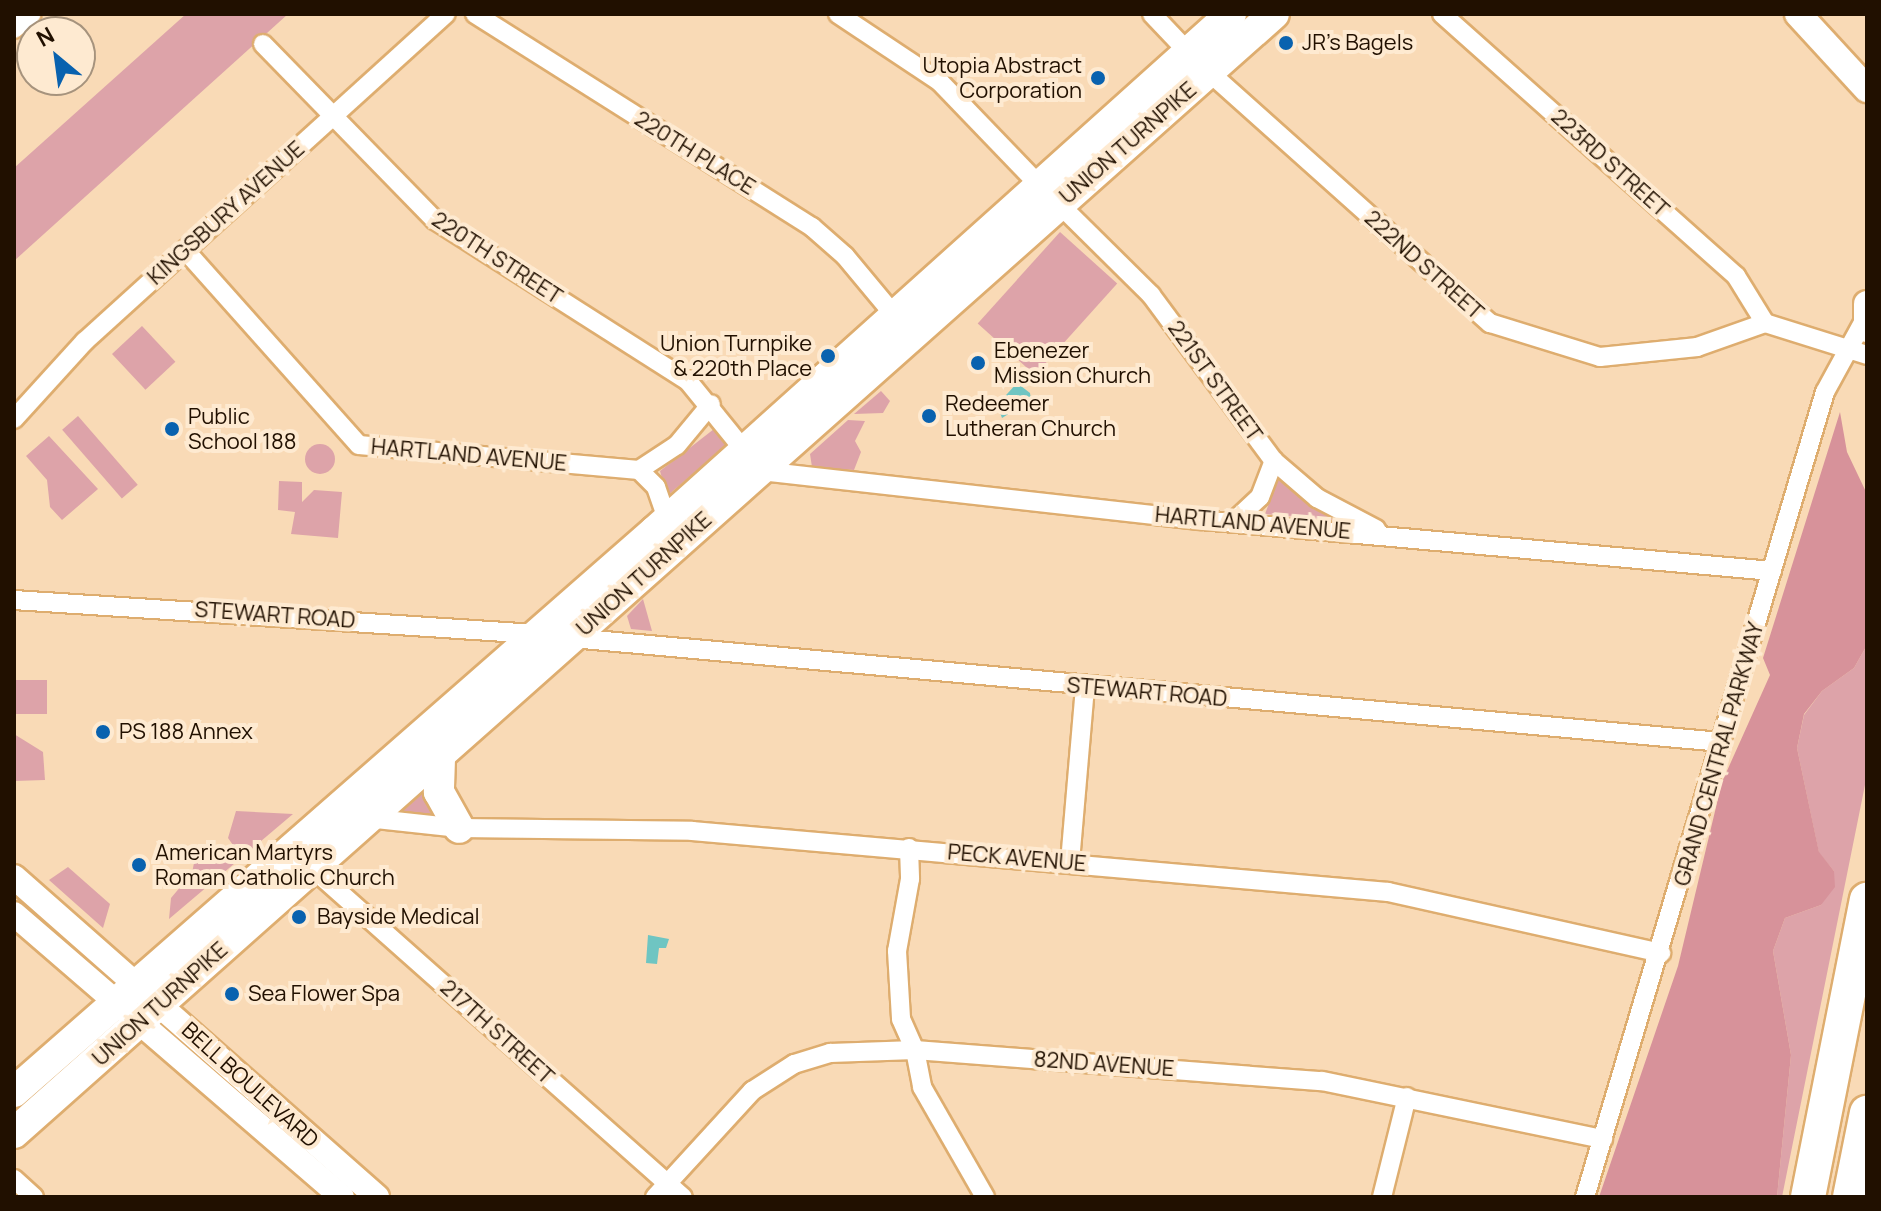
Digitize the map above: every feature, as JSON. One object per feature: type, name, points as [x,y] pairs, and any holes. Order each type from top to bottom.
[{"type":"highway","points":[[1808,1197],[1867,900]]},
{"type":"highway","points":[[1850,1197],[1867,1113]]},
{"type":"main road","name":"UNION TURNPIKE","points":[[1198,62],[1231,14]]},
{"type":"main road","name":"UNION TURNPIKE","points":[[14,1133],[139,1004],[536,634],[667,519],[752,461],[1198,62],[1274,14]]},
{"type":"main road","points":[[1798,14],[1867,89]]},
{"type":"main road","name":"UNION TURNPIKE","points":[[14,1092],[139,1004],[312,868],[367,818],[440,759],[572,638],[895,316],[1049,194]]},
{"type":"main road","points":[[440,759],[439,792],[459,828]]},
{"type":"street","points":[[14,29],[32,14]]},
{"type":"street","name":"KINGSBURY AVENUE","points":[[14,419],[85,341],[446,14]]},
{"type":"street","name":"220TH PLACE","points":[[475,14],[812,227],[845,256],[895,316]]},
{"type":"street","name":"221ST STREET","points":[[838,14],[939,81],[1151,295],[1274,461],[1317,498],[1390,535]]},
{"type":"street","name":"222ND STREET","points":[[1152,14],[1198,62],[1490,323],[1532,340],[1600,357],[1697,347],[1765,323]]},
{"type":"street","name":"223RD STREET","points":[[1442,14],[1736,276],[1765,323]]},
{"type":"street","name":"220TH STREET","points":[[263,44],[435,220],[688,381],[711,404],[752,461]]},
{"type":"street","name":"HARTLAND AVENUE","points":[[185,250],[359,445],[639,470]]},
{"type":"street","name":"GRAND CENTRAL PARKWAY","points":[[1585,1197],[1661,953],[1825,392],[1867,317]]},
{"type":"street","points":[[1765,323],[1867,355]]},
{"type":"street","points":[[667,519],[656,487],[639,470],[677,445],[711,404]]},
{"type":"street","name":"HARTLAND AVENUE","points":[[752,461],[1232,523],[1772,571]]},
{"type":"street","points":[[1232,523],[1260,497],[1274,461]]},
{"type":"street","name":"STEWART ROAD","points":[[14,600],[536,634]]},
{"type":"street","name":"STEWART ROAD","points":[[572,638],[1085,687],[1722,742]]},
{"type":"street","points":[[1070,862],[1085,687]]},
{"type":"street","name":"PECK AVENUE","points":[[367,818],[459,828],[692,831],[1388,892],[1661,953]]},
{"type":"street","points":[[909,848],[910,879],[897,951],[901,1019],[915,1050],[922,1087],[985,1197]]},
{"type":"street","name":"217TH STREET","points":[[312,868],[661,1190],[683,1197]]},
{"type":"street","name":"BELL BOULEVARD","points":[[14,877],[139,1004],[342,1197]]},
{"type":"street","name":"BELL BOULEVARD","points":[[14,914],[139,1004],[377,1197]]},
{"type":"street","name":"82ND AVENUE","points":[[661,1190],[752,1091],[794,1064],[830,1053],[915,1050],[1322,1081],[1603,1139]]},
{"type":"street","points":[[1382,1197],[1407,1097]]},
{"type":"street","points":[[14,1179],[34,1197]]},
{"type":"shaded area","points":[[186,14],[288,14],[14,261],[14,168]]},
{"type":"shaded area","points":[[1060,232],[1117,284],[1035,375],[978,323]]},
{"type":"shaded area","points":[[142,326],[175,362],[145,390],[112,354]]},
{"type":"shaded area","points":[[881,391],[890,401],[883,413],[854,414]]},
{"type":"shaded area","points":[[1840,412],[1847,452],[1867,494],[1867,645],[1854,668],[1822,691],[1804,714],[1797,748],[1819,852],[1834,871],[1835,887],[1821,905],[1785,918],[1773,951],[1791,1055],[1777,1197],[1599,1197],[1678,966],[1722,782],[1770,675],[1763,658]]},
{"type":"shaded area","points":[[78,416],[138,485],[122,498],[62,430]]},
{"type":"shaded area","points":[[848,420],[865,421],[855,441],[861,452],[854,470],[812,467],[810,454]]},
{"type":"shaded area","points":[[714,429],[726,446],[667,496],[660,471]]},
{"type":"shaded area","points":[[49,436],[98,489],[62,520],[50,507],[47,480],[26,456]]},
{"type":"shaded area","points":[[320,444],[326,445],[334,453],[334,465],[326,473],[320,474],[314,473],[306,465],[305,459],[306,453],[314,445]]},
{"type":"shaded area","points":[[1279,477],[1335,521],[1265,514]]},
{"type":"shaded area","points":[[279,481],[302,482],[302,502],[314,490],[342,492],[338,538],[291,534],[295,512],[278,510]]},
{"type":"shaded area","points":[[643,599],[652,631],[631,629],[627,616]]},
{"type":"shaded area","points":[[1867,645],[1867,775],[1782,1197],[1777,1197],[1791,1055],[1773,951],[1785,918],[1821,905],[1834,871],[1819,853],[1797,748],[1804,715],[1822,691],[1854,668]]},
{"type":"shaded area","points":[[14,680],[47,680],[47,714],[14,714]]},
{"type":"shaded area","points":[[14,734],[43,752],[45,780],[14,781]]},
{"type":"shaded area","points":[[426,784],[438,818],[396,814]]},
{"type":"shaded area","points":[[236,811],[293,814],[169,919],[171,898],[192,873],[197,848],[217,855],[230,852],[233,845],[228,838]]},
{"type":"shaded area","points":[[68,867],[110,904],[103,928],[49,880]]},
{"type":"water","points":[[1017,383],[1030,393],[1031,400],[1002,418],[997,405]]},
{"type":"water","points":[[648,935],[669,939],[666,948],[659,948],[657,964],[646,963]]},
{"type":"place","name":"JR's Bagels","points":[[1286,43]]},
{"type":"place","name":"Utopia Abstract Corporation","points":[[1098,78]]},
{"type":"place","name":"Union Turnpike & 220th Place","points":[[828,356]]},
{"type":"place","name":"Ebenezer Mission Church","points":[[978,363]]},
{"type":"place","name":"Redeemer Lutheran Church","points":[[929,416]]},
{"type":"place","name":"Public School 188","points":[[172,429]]},
{"type":"place","name":"PS 188 Annex","points":[[103,732]]},
{"type":"place","name":"American Martyrs Roman Catholic Church","points":[[139,865]]},
{"type":"place","name":"Bayside Medical","points":[[299,917]]},
{"type":"place","name":"Sea Flower Spa","points":[[232,994]]}]
